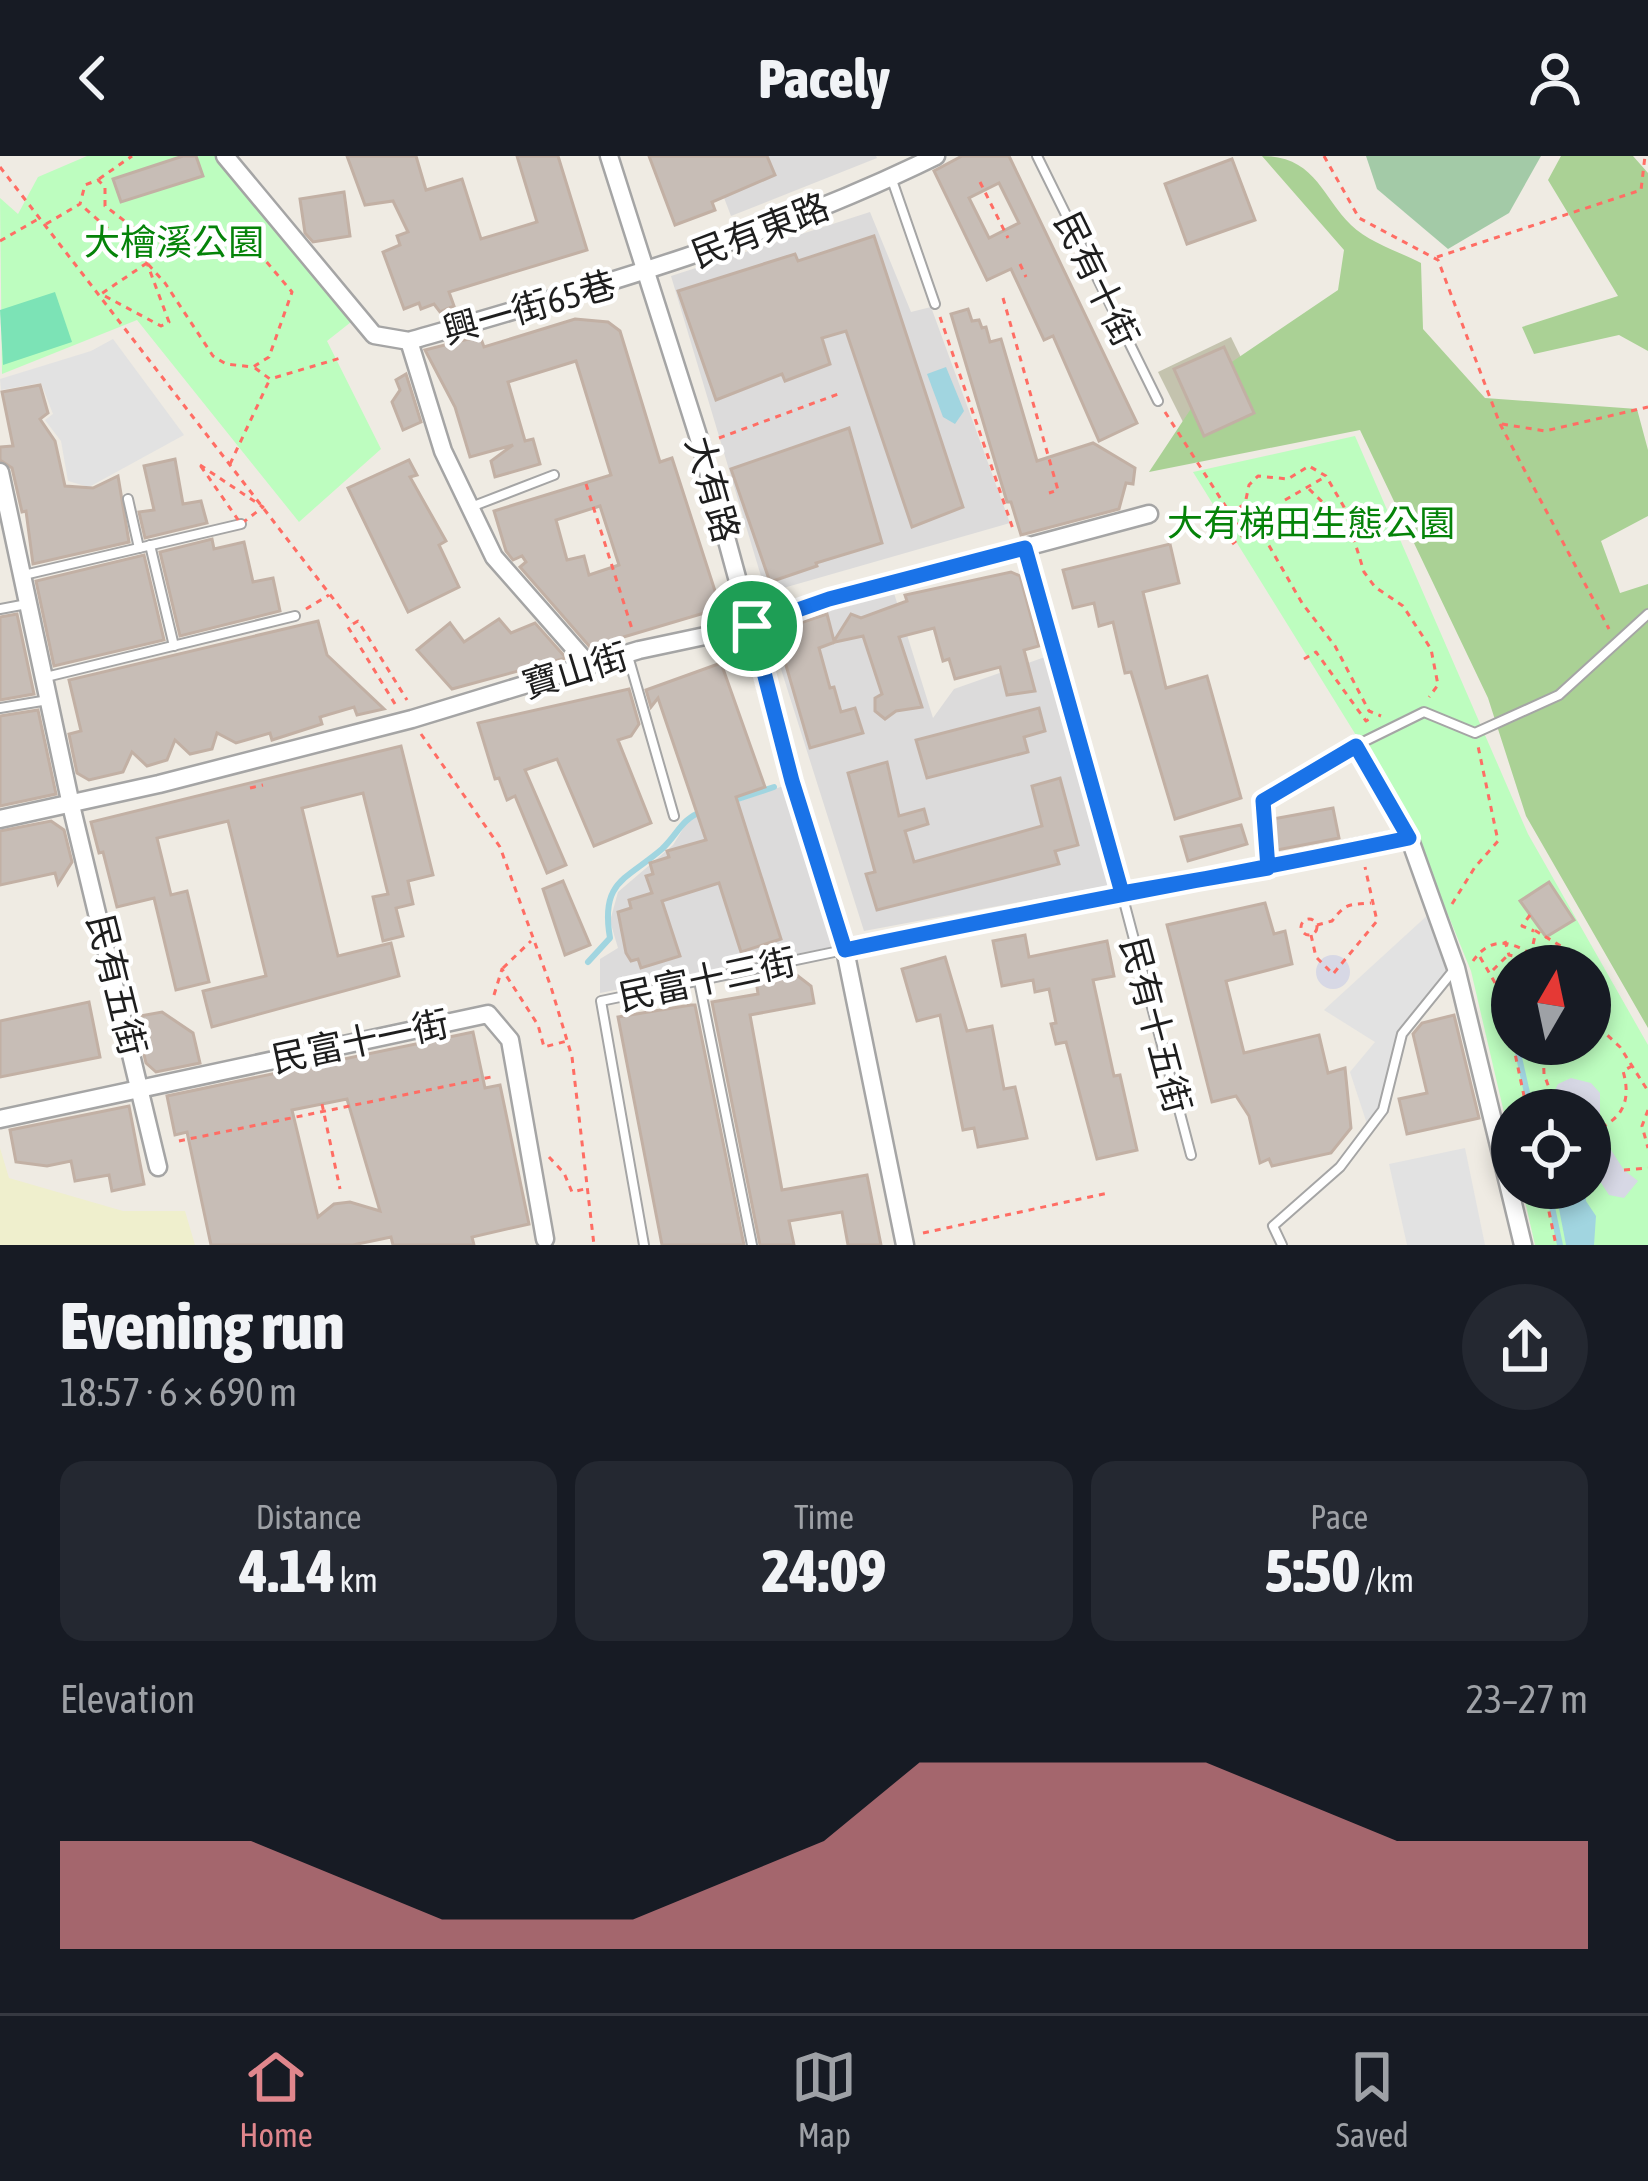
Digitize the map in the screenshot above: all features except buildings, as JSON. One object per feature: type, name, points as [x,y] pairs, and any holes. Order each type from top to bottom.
[{"type":"street","name":"興一街65巷","points":[[225,156],[374,334],[409,341],[649,272]]},
{"type":"street","name":"大有路","points":[[609,156],[649,272],[792,781],[845,950],[904,1241]]},
{"type":"street","name":"民有東路","points":[[649,272],[760,233],[892,178],[924,159]]},
{"type":"street","name":"興一街65巷","points":[[409,341],[443,452],[494,557],[589,665]]},
{"type":"street","name":"民有五街","points":[[0,472],[6,531],[22,576],[71,805],[158,1167]]},
{"type":"street","name":"寶山街","points":[[0,819],[412,719],[628,654],[752,626],[829,599],[1149,514]]},
{"type":"street","name":"民有十五街","points":[[1022,549],[1122,893]]},
{"type":"street","points":[[1356,746],[1409,838],[1458,974],[1523,1245]]},
{"type":"street","name":"民富十三街","points":[[845,950],[1409,838]]},
{"type":"street","name":"民富十一街","points":[[0,1119],[488,1014],[510,1040],[545,1239]]},
{"type":"lane","name":"民有十街","points":[[1036,156],[1158,401]]},
{"type":"lane","points":[[892,178],[935,304]]},
{"type":"lane","points":[[467,508],[554,476]]},
{"type":"lane","points":[[128,499],[173,646]]},
{"type":"lane","points":[[22,576],[241,524]]},
{"type":"lane","points":[[0,609],[28,604]]},
{"type":"lane","points":[[1268,868],[1263,801],[1424,712],[1474,733],[1559,695],[1648,614]]},
{"type":"lane","points":[[44,678],[295,616]]},
{"type":"lane","points":[[628,654],[674,816]]},
{"type":"lane","points":[[0,708],[49,700]]},
{"type":"lane","name":"民有十五街","points":[[1122,893],[1191,1154]]},
{"type":"lane","name":"民富十三街","points":[[644,1245],[601,1001],[845,950]]},
{"type":"lane","points":[[1282,1245],[1274,1226],[1340,1167],[1383,1110],[1402,1034],[1458,974]]},
{"type":"lane","points":[[699,981],[752,1245]]},
{"type":"path","points":[[46,224],[80,204],[85,185],[132,156]]},
{"type":"path","points":[[1324,156],[1359,218],[1434,258],[1500,424],[1616,641]]},
{"type":"path","points":[[1434,258],[1641,190],[1645,156]]},
{"type":"path","points":[[0,167],[353,624]]},
{"type":"path","points":[[98,180],[104,187],[106,206],[151,241],[200,246],[237,236],[248,240],[272,265],[292,292],[280,318],[278,338],[268,357],[254,367]]},
{"type":"path","points":[[980,182],[1008,238]]},
{"type":"path","points":[[80,204],[166,283],[213,356],[226,364],[254,367],[270,379]]},
{"type":"path","points":[[0,241],[40,218]]},
{"type":"path","points":[[101,294],[161,326],[169,322],[147,263],[146,247],[151,241]]},
{"type":"path","points":[[101,294],[147,263]]},
{"type":"path","points":[[1020,264],[1026,277]]},
{"type":"path","points":[[1003,298],[1058,490],[1049,493]]},
{"type":"path","points":[[935,304],[1022,549]]},
{"type":"path","points":[[230,464],[270,379],[344,357]]},
{"type":"path","points":[[717,439],[841,393]]},
{"type":"path","points":[[1158,401],[1244,535],[1232,544]]},
{"type":"path","points":[[1500,424],[1545,431],[1648,407]]},
{"type":"path","points":[[241,524],[200,465],[262,507]]},
{"type":"path","points":[[1375,716],[1245,504],[1249,485],[1258,476],[1288,478],[1309,466],[1337,490],[1369,579],[1403,606],[1431,649],[1438,685],[1434,694],[1417,702]]},
{"type":"path","points":[[1285,500],[1326,476]]},
{"type":"path","points":[[586,484],[632,627]]},
{"type":"path","points":[[1309,489],[1350,529]]},
{"type":"path","points":[[1229,514],[1245,504]]},
{"type":"path","points":[[295,616],[330,594]]},
{"type":"path","points":[[358,621],[409,703],[398,709],[348,627],[353,624],[358,621]]},
{"type":"path","points":[[1304,659],[1316,652],[1366,721],[1383,716]]},
{"type":"path","points":[[1451,906],[1498,841],[1474,733]]},
{"type":"path","points":[[421,734],[500,847],[534,939],[567,1040],[594,1245]]},
{"type":"path","points":[[250,788],[263,785]]},
{"type":"path","points":[[1361,848],[1377,921],[1334,974],[1316,957],[1311,935],[1317,925],[1332,921],[1338,908],[1373,903]]},
{"type":"path","points":[[1530,915],[1522,926],[1559,945]]},
{"type":"path","points":[[1311,935],[1302,930],[1302,923],[1311,919],[1317,925]]},
{"type":"path","points":[[1533,945],[1536,932]]},
{"type":"path","points":[[488,1014],[502,969],[534,939]]},
{"type":"path","points":[[1505,941],[1506,945]]},
{"type":"path","points":[[1458,974],[1488,944],[1505,941],[1513,945]]},
{"type":"path","points":[[1480,956],[1491,972]]},
{"type":"path","points":[[502,969],[538,1025],[544,1047],[567,1040]]},
{"type":"path","points":[[1611,1041],[1634,1065],[1648,1091]]},
{"type":"path","points":[[1611,1119],[1622,1112],[1629,1095],[1623,1070],[1634,1065]]},
{"type":"path","points":[[179,1141],[516,1072]]},
{"type":"path","points":[[322,1104],[340,1189]]},
{"type":"path","points":[[1648,1110],[1642,1126],[1648,1148]]},
{"type":"path","points":[[527,1134],[564,1173],[572,1192],[589,1188]]},
{"type":"path","points":[[1624,1170],[1648,1168]]},
{"type":"path","points":[[904,1241],[1108,1193]]},
{"type":"path","points":[[1548,1209],[1556,1245]]},
{"type":"shaded area","points":[[708,156],[876,156],[877,158],[731,216]]},
{"type":"shaded area","points":[[870,212],[911,312],[931,307],[1010,523],[766,593],[671,276]]},
{"type":"shaded area","points":[[1231,337],[1273,423],[1201,458],[1158,372]]},
{"type":"shaded area","points":[[113,339],[184,435],[89,487],[68,481],[61,441],[45,420],[53,414],[41,383],[1,390],[0,379],[91,351]]},
{"type":"shaded area","points":[[893,590],[933,718],[954,689],[1045,657],[1111,885],[864,931],[767,625]]},
{"type":"shaded area","points":[[786,785],[836,946],[600,993],[600,959],[618,948],[610,921],[618,892],[673,845],[689,819]]},
{"type":"shaded area","points":[[1430,913],[1451,968],[1400,1032],[1379,1108],[1368,1127],[1350,1072],[1375,1042],[1324,1010]]},
{"type":"shaded area","points":[[1333,955],[1345,960],[1350,972],[1345,984],[1333,989],[1321,984],[1316,972],[1321,960]]},
{"type":"shaded area","points":[[1571,1078],[1596,1089],[1556,1089]]},
{"type":"shaded area","points":[[0,1148],[9,1178],[123,1211],[185,1211],[195,1245],[0,1245]]},
{"type":"shaded area","points":[[1465,1148],[1485,1245],[1407,1245],[1389,1164]]},
{"type":"shaded area","points":[[1611,1150],[1638,1181],[1624,1198],[1611,1195]]},
{"type":"green space","name":"大檜溪公園","points":[[87,156],[216,156],[351,322],[327,341],[381,449],[299,522],[137,320],[2,374],[0,198],[18,214],[38,177]]},
{"type":"green space","points":[[1262,156],[1306,170],[1358,231],[1421,263],[1423,329],[1485,398],[1637,409],[1648,450],[1648,516],[1601,541],[1620,593],[1648,584],[1648,1028],[1611,964],[1611,945],[1600,945],[1526,816],[1488,698],[1360,430],[1149,472],[1214,374],[1338,290],[1344,250]]},
{"type":"green space","points":[[1366,156],[1541,156],[1509,213],[1448,249],[1377,189]]},
{"type":"green space","points":[[1561,156],[1633,156],[1648,173],[1648,351],[1619,335],[1534,354],[1522,327],[1618,296],[1548,180]]},
{"type":"green space","points":[[55,292],[72,342],[3,365],[0,310]]},
{"type":"green space","name":"大有梯田生態公園","points":[[1355,436],[1528,834],[1591,945],[1491,945],[1491,1057],[1471,971],[1411,824],[1193,472]]},
{"type":"green space","name":"大有梯田生態公園","points":[[1611,980],[1648,1045],[1648,1245],[1535,1245],[1527,1209],[1611,1209],[1611,1089],[1498,1089],[1493,1065],[1611,1065]]},
{"type":"water","points":[[946,367],[964,411],[955,424],[943,417],[927,374]]},
{"type":"water","points":[[1559,1209],[1591,1209],[1596,1216],[1594,1245],[1566,1245]]},
{"type":"waterway","points":[[732,801],[774,787]]},
{"type":"waterway","points":[[588,962],[610,938],[609,904],[619,884],[703,811]]},
{"type":"waterway","points":[[1521,1065],[1526,1089]]},
{"type":"waterway","points":[[1552,1209],[1560,1245]]},
{"type":"route","points":[[752,626],[792,781],[845,950],[1268,868],[1409,838],[1356,746],[1263,801],[1268,868],[1122,893],[1025,548],[829,599],[752,626]]}]
